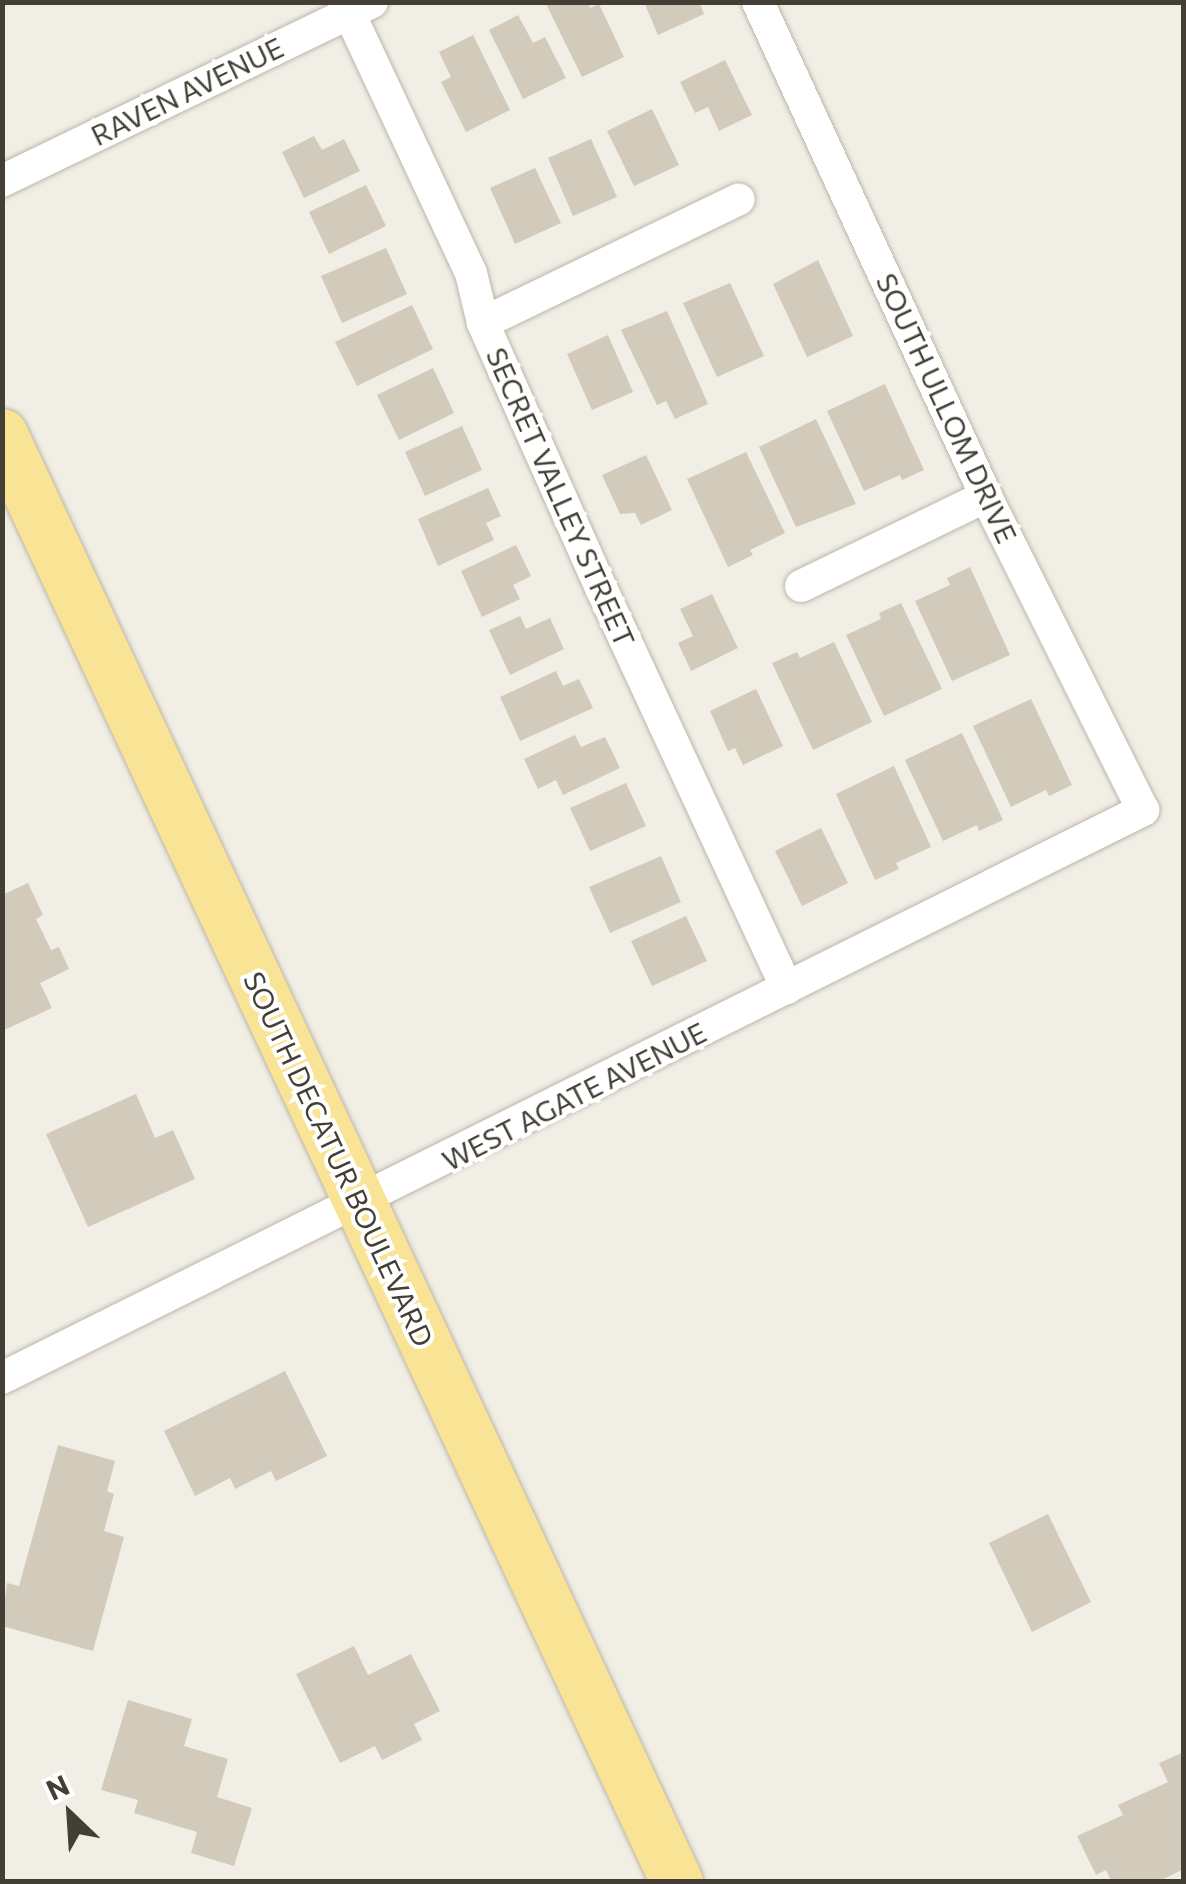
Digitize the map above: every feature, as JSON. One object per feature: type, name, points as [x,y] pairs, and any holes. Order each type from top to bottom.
[{"type":"main road","name":"SOUTH DECATUR BOULEVARD","points":[[2,435],[677,1882]]},
{"type":"street","name":"SOUTH ULLOM DRIVE","points":[[758,2],[986,496],[1143,810]]},
{"type":"street","name":"RAVEN AVENUE","points":[[2,181],[355,6]]},
{"type":"street","name":"SECRET VALLEY STREET","points":[[355,6],[471,273],[483,323],[787,988]]},
{"type":"street","points":[[483,323],[739,199]]},
{"type":"street","points":[[801,586],[986,496]]},
{"type":"street","name":"WEST AGATE AVENUE","points":[[2,1378],[360,1204],[1143,810]]},
{"type":"building","points":[[545,2],[588,2],[590,8],[599,4],[624,57],[582,77]]},
{"type":"building","points":[[644,2],[699,2],[704,14],[658,35]]},
{"type":"building","points":[[518,15],[533,43],[545,37],[566,78],[523,99],[489,30]]},
{"type":"building","points":[[473,35],[510,110],[466,132],[441,82],[451,77],[439,52]]},
{"type":"building","points":[[725,60],[752,115],[719,131],[708,107],[695,113],[680,82]]},
{"type":"building","points":[[652,109],[679,165],[634,186],[607,131]]},
{"type":"building","points":[[314,136],[322,150],[344,139],[360,171],[304,198],[282,152]]},
{"type":"building","points":[[591,139],[617,197],[573,216],[548,158]]},
{"type":"building","points":[[535,168],[561,223],[515,244],[490,188]]},
{"type":"building","points":[[366,185],[386,226],[329,254],[309,212]]},
{"type":"building","points":[[386,248],[407,294],[342,323],[321,276]]},
{"type":"building","points":[[818,260],[853,336],[807,357],[773,284]]},
{"type":"building","points":[[730,283],[764,356],[717,377],[683,303]]},
{"type":"building","points":[[412,305],[433,349],[357,386],[335,342]]},
{"type":"building","points":[[667,311],[708,404],[675,419],[666,401],[657,405],[621,330]]},
{"type":"building","points":[[608,335],[633,392],[592,410],[567,354]]},
{"type":"building","points":[[433,368],[454,413],[399,440],[377,395]]},
{"type":"building","points":[[885,384],[924,470],[902,480],[900,475],[864,491],[827,411]]},
{"type":"building","points":[[816,419],[856,504],[796,527],[759,447]]},
{"type":"building","points":[[462,426],[482,470],[425,496],[405,452]]},
{"type":"building","points":[[746,452],[785,533],[750,550],[753,555],[728,567],[687,479]]},
{"type":"building","points":[[646,455],[672,510],[641,525],[635,513],[620,514],[602,475]]},
{"type":"building","points":[[488,488],[501,516],[486,523],[494,540],[438,566],[418,519]]},
{"type":"building","points":[[516,545],[531,576],[513,585],[520,599],[482,617],[461,571]]},
{"type":"building","points":[[970,567],[1010,655],[952,681],[915,601],[950,585],[947,578]]},
{"type":"building","points":[[712,594],[738,648],[691,671],[678,643],[693,636],[680,609]]},
{"type":"building","points":[[901,603],[942,689],[884,716],[846,635],[881,619],[879,613]]},
{"type":"building","points":[[520,616],[526,629],[550,618],[564,649],[510,675],[489,630]]},
{"type":"building","points":[[834,642],[872,722],[813,750],[772,663],[797,652],[800,658]]},
{"type":"building","points":[[556,671],[563,686],[579,679],[593,708],[520,741],[500,697]]},
{"type":"building","points":[[756,689],[783,746],[743,765],[735,748],[728,751],[710,711]]},
{"type":"building","points":[[1031,699],[1072,785],[1049,796],[1046,790],[1011,807],[973,726]]},
{"type":"building","points":[[962,733],[1003,820],[979,831],[977,825],[943,841],[905,760]]},
{"type":"building","points":[[575,735],[581,747],[605,737],[620,768],[563,795],[556,780],[538,789],[524,759]]},
{"type":"building","points":[[894,766],[931,847],[896,863],[899,869],[875,880],[836,794]]},
{"type":"building","points":[[626,783],[646,826],[590,851],[570,808]]},
{"type":"building","points":[[821,828],[848,883],[802,906],[775,851]]},
{"type":"building","points":[[661,856],[681,902],[610,933],[589,887]]},
{"type":"building","points":[[28,883],[43,915],[36,919],[51,950],[59,947],[69,969],[40,983],[52,1008],[2,1031],[2,895]]},
{"type":"building","points":[[686,916],[707,961],[652,986],[631,941]]},
{"type":"building","points":[[136,1094],[155,1138],[173,1130],[195,1179],[88,1227],[46,1134]]},
{"type":"building","points":[[285,1371],[327,1456],[276,1481],[271,1471],[235,1489],[230,1478],[195,1496],[164,1431]]},
{"type":"building","points":[[58,1445],[115,1461],[107,1491],[114,1494],[104,1531],[124,1537],[93,1651],[2,1626],[7,1583],[19,1586]]},
{"type":"building","points":[[1048,1514],[1091,1602],[1032,1632],[989,1543]]},
{"type":"building","points":[[354,1646],[368,1675],[411,1654],[440,1711],[414,1724],[422,1740],[382,1760],[375,1746],[340,1763],[296,1674]]},
{"type":"building","points":[[128,1700],[192,1719],[184,1746],[228,1759],[217,1797],[252,1808],[234,1866],[191,1853],[197,1832],[134,1813],[138,1800],[101,1790]]},
{"type":"building","points":[[1184,1752],[1184,1869],[1157,1882],[1112,1882],[1106,1870],[1096,1875],[1077,1836],[1123,1815],[1118,1805],[1168,1782],[1159,1763]]}]
